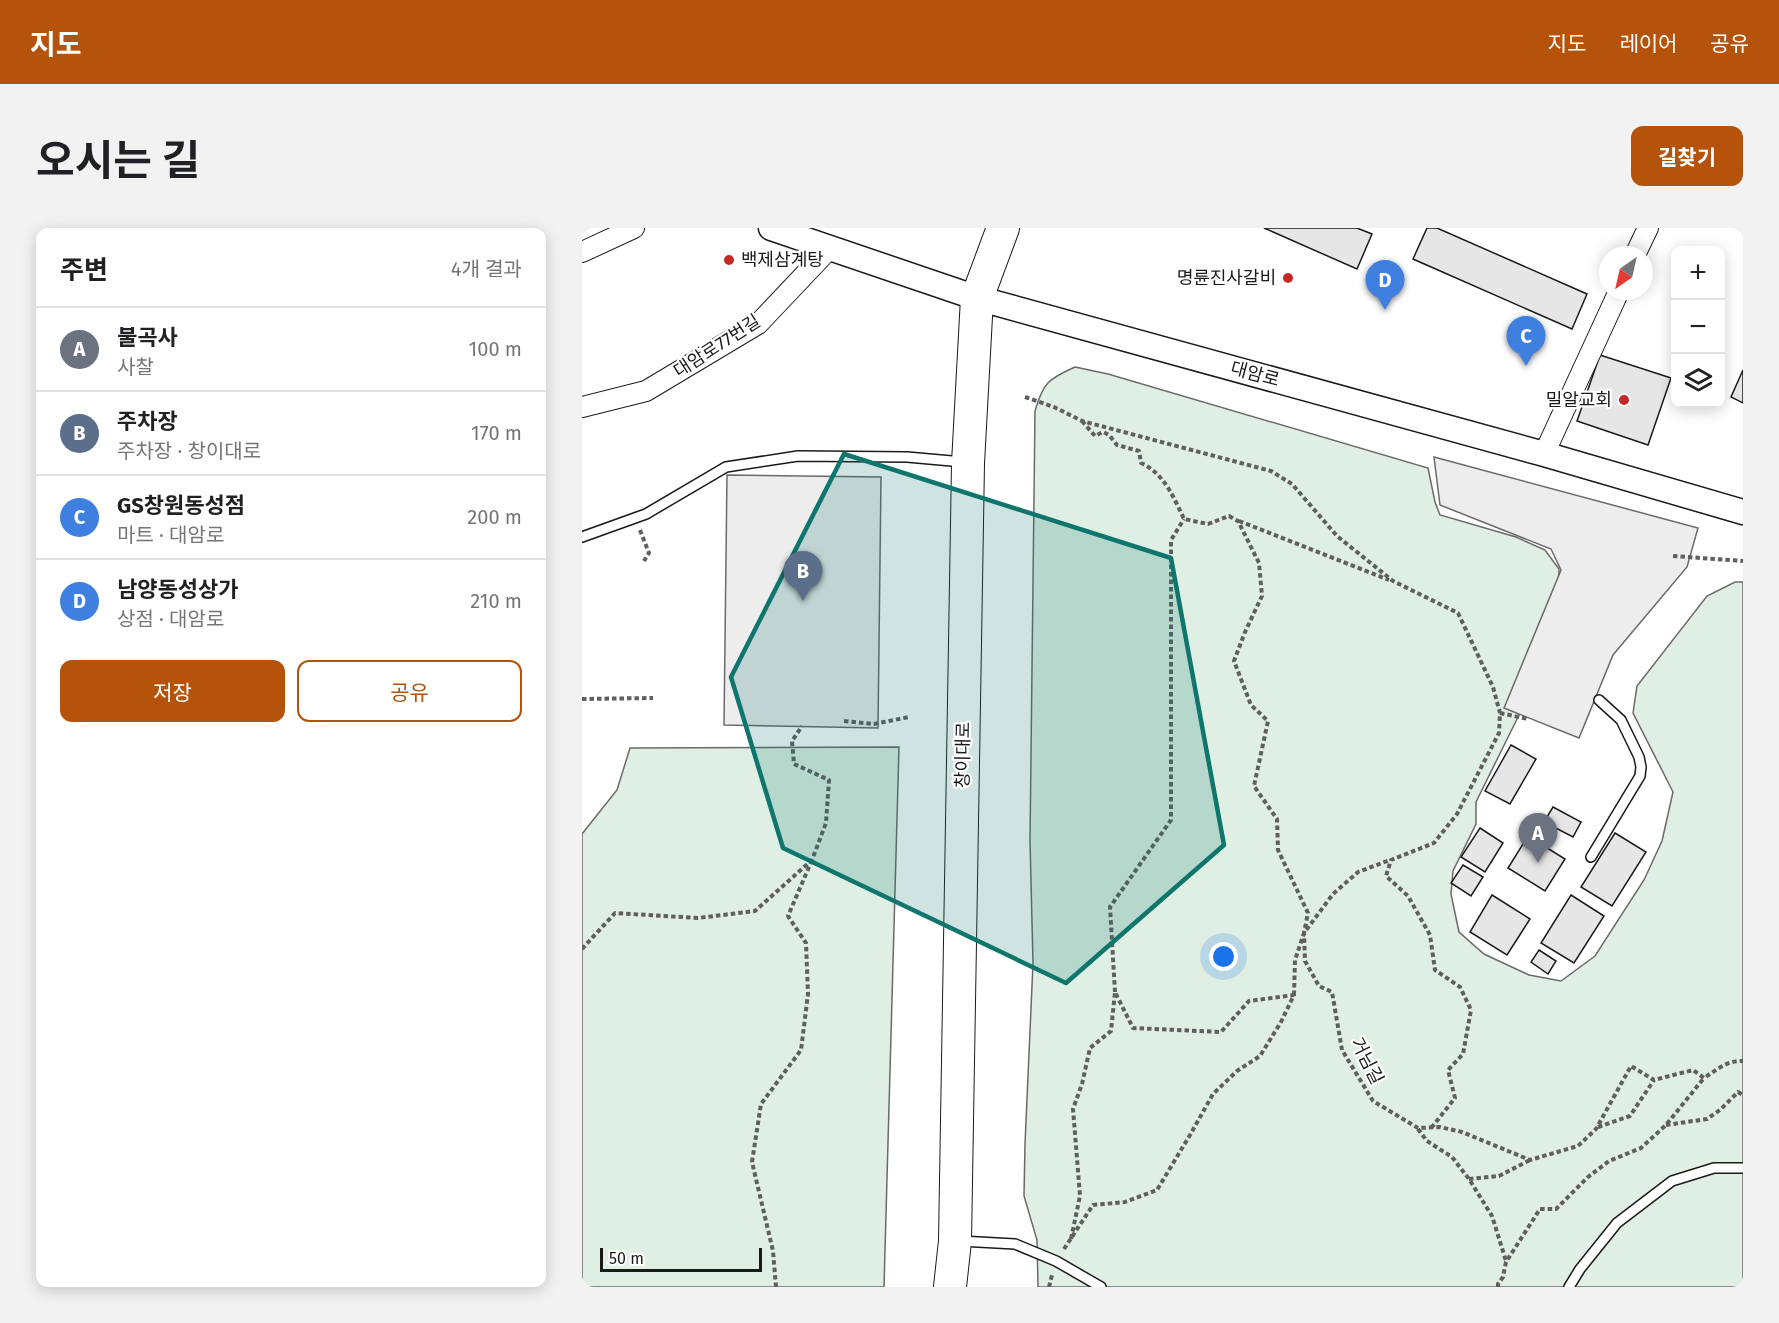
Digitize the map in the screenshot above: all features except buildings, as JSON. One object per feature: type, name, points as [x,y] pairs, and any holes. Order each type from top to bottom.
[{"type":"main road","name":"창이대로","points":[[950,1287],[955,1240],[968,463],[977,298],[1003,228]]},
{"type":"street","points":[[582,252],[634,228]]},
{"type":"street","name":"대암로","points":[[771,228],[977,298],[1544,454],[1743,512]]},
{"type":"street","points":[[1639,246],[1648,228]]},
{"type":"street","name":"대암로77번길","points":[[582,406],[646,391],[758,324],[830,248]]},
{"type":"street","points":[[1544,454],[1615,300]]},
{"type":"lane","points":[[582,537],[646,514],[726,467],[798,456],[907,457],[968,463]]},
{"type":"lane","points":[[1591,857],[1640,776],[1641,767],[1639,757],[1621,720],[1599,700]]},
{"type":"lane","points":[[1569,1287],[1580,1269],[1617,1223],[1672,1181],[1714,1168],[1743,1168]]},
{"type":"lane","points":[[955,1240],[1015,1244],[1056,1261],[1101,1287]]},
{"type":"path","points":[[1025,398],[1054,407],[1082,422],[1271,471],[1292,484],[1337,536],[1393,581]]},
{"type":"path","points":[[1082,422],[1095,436],[1103,432],[1118,445],[1139,451],[1141,464],[1149,467],[1171,490],[1184,519]]},
{"type":"path","points":[[1056,1261],[1093,1205],[1125,1202],[1156,1190],[1214,1094],[1237,1071],[1260,1056],[1281,1022],[1294,994],[1295,960],[1304,933],[1333,894],[1358,872],[1434,843],[1457,814],[1499,733],[1500,713],[1493,687],[1458,613],[1393,581],[1230,516],[1208,524],[1184,519]]},
{"type":"path","points":[[635,518],[649,553],[644,561]]},
{"type":"path","points":[[1071,1239],[1080,1196],[1073,1109],[1082,1084],[1090,1047],[1111,1031],[1115,992],[1110,907],[1171,820],[1171,540],[1184,519]]},
{"type":"path","name":"거님길","points":[[1239,521],[1259,564],[1262,596],[1234,661],[1251,705],[1268,721],[1254,786],[1277,819],[1278,850],[1308,913],[1304,933],[1305,961],[1319,986],[1332,992],[1342,1050],[1373,1101],[1418,1128]]},
{"type":"path","points":[[1673,556],[1743,561]]},
{"type":"path","points":[[582,699],[653,698]]},
{"type":"path","points":[[1500,713],[1528,719]]},
{"type":"path","points":[[844,721],[874,724],[909,717]]},
{"type":"path","points":[[776,1287],[773,1251],[752,1162],[761,1104],[801,1050],[808,994],[806,943],[788,916],[826,823],[829,780],[794,764],[792,741],[802,726]]},
{"type":"path","points":[[582,950],[615,914],[698,918],[755,911],[812,860]]},
{"type":"path","points":[[1391,860],[1386,876],[1408,896],[1430,934],[1435,970],[1460,987],[1471,1010],[1463,1054],[1448,1070],[1455,1098],[1431,1128]]},
{"type":"path","points":[[1115,992],[1133,1028],[1221,1032],[1249,1001],[1294,994]]},
{"type":"path","points":[[1498,1287],[1506,1262],[1540,1209],[1556,1209],[1588,1177],[1610,1161],[1641,1148],[1666,1125],[1704,1078],[1724,1065],[1736,1060],[1743,1061]]},
{"type":"path","points":[[1596,1129],[1631,1066],[1654,1080]]},
{"type":"path","points":[[1469,1179],[1499,1176],[1530,1160],[1578,1146],[1601,1125],[1630,1116],[1654,1080],[1693,1070],[1704,1078]]},
{"type":"path","points":[[1666,1125],[1707,1119],[1738,1092],[1743,1095]]},
{"type":"path","points":[[1418,1128],[1440,1127],[1462,1132],[1530,1160]]},
{"type":"path","points":[[1418,1128],[1427,1141],[1452,1157],[1469,1179],[1492,1216],[1506,1262]]},
{"type":"highlighted area","points":[[844,454],[1171,558],[1224,845],[1066,983],[783,848],[731,677]]},
{"type":"green space","points":[[1075,367],[1108,374],[1428,468],[1440,515],[1516,537],[1545,550],[1559,569],[1558,617],[1520,713],[1476,802],[1476,824],[1453,871],[1451,894],[1459,932],[1484,954],[1529,975],[1561,981],[1595,956],[1644,880],[1662,841],[1673,792],[1633,713],[1637,686],[1707,596],[1735,582],[1743,582],[1743,1287],[1038,1287],[1037,1240],[1024,1196],[1033,963],[1030,841],[1035,411],[1048,383]]},
{"type":"green space","points":[[899,747],[884,1287],[582,1287],[582,834],[617,790],[630,748]]},
{"type":"shaded area","points":[[1434,457],[1698,528],[1687,567],[1613,655],[1579,738],[1504,708],[1561,570],[1551,549],[1440,505]]},
{"type":"shaded area","points":[[727,475],[881,477],[878,728],[724,725]]},
{"type":"place","name":"백제삼계탕","points":[[729,260]]},
{"type":"place","name":"명륜진사갈비","points":[[1288,278]]},
{"type":"place","name":"남양동성상가","points":[[1385,310]]},
{"type":"place","name":"GS창원동성점","points":[[1526,366]]},
{"type":"place","name":"밀알교회","points":[[1624,400]]},
{"type":"place","name":"주차장","points":[[803,601]]},
{"type":"place","name":"불곡사","points":[[1538,863]]}]
